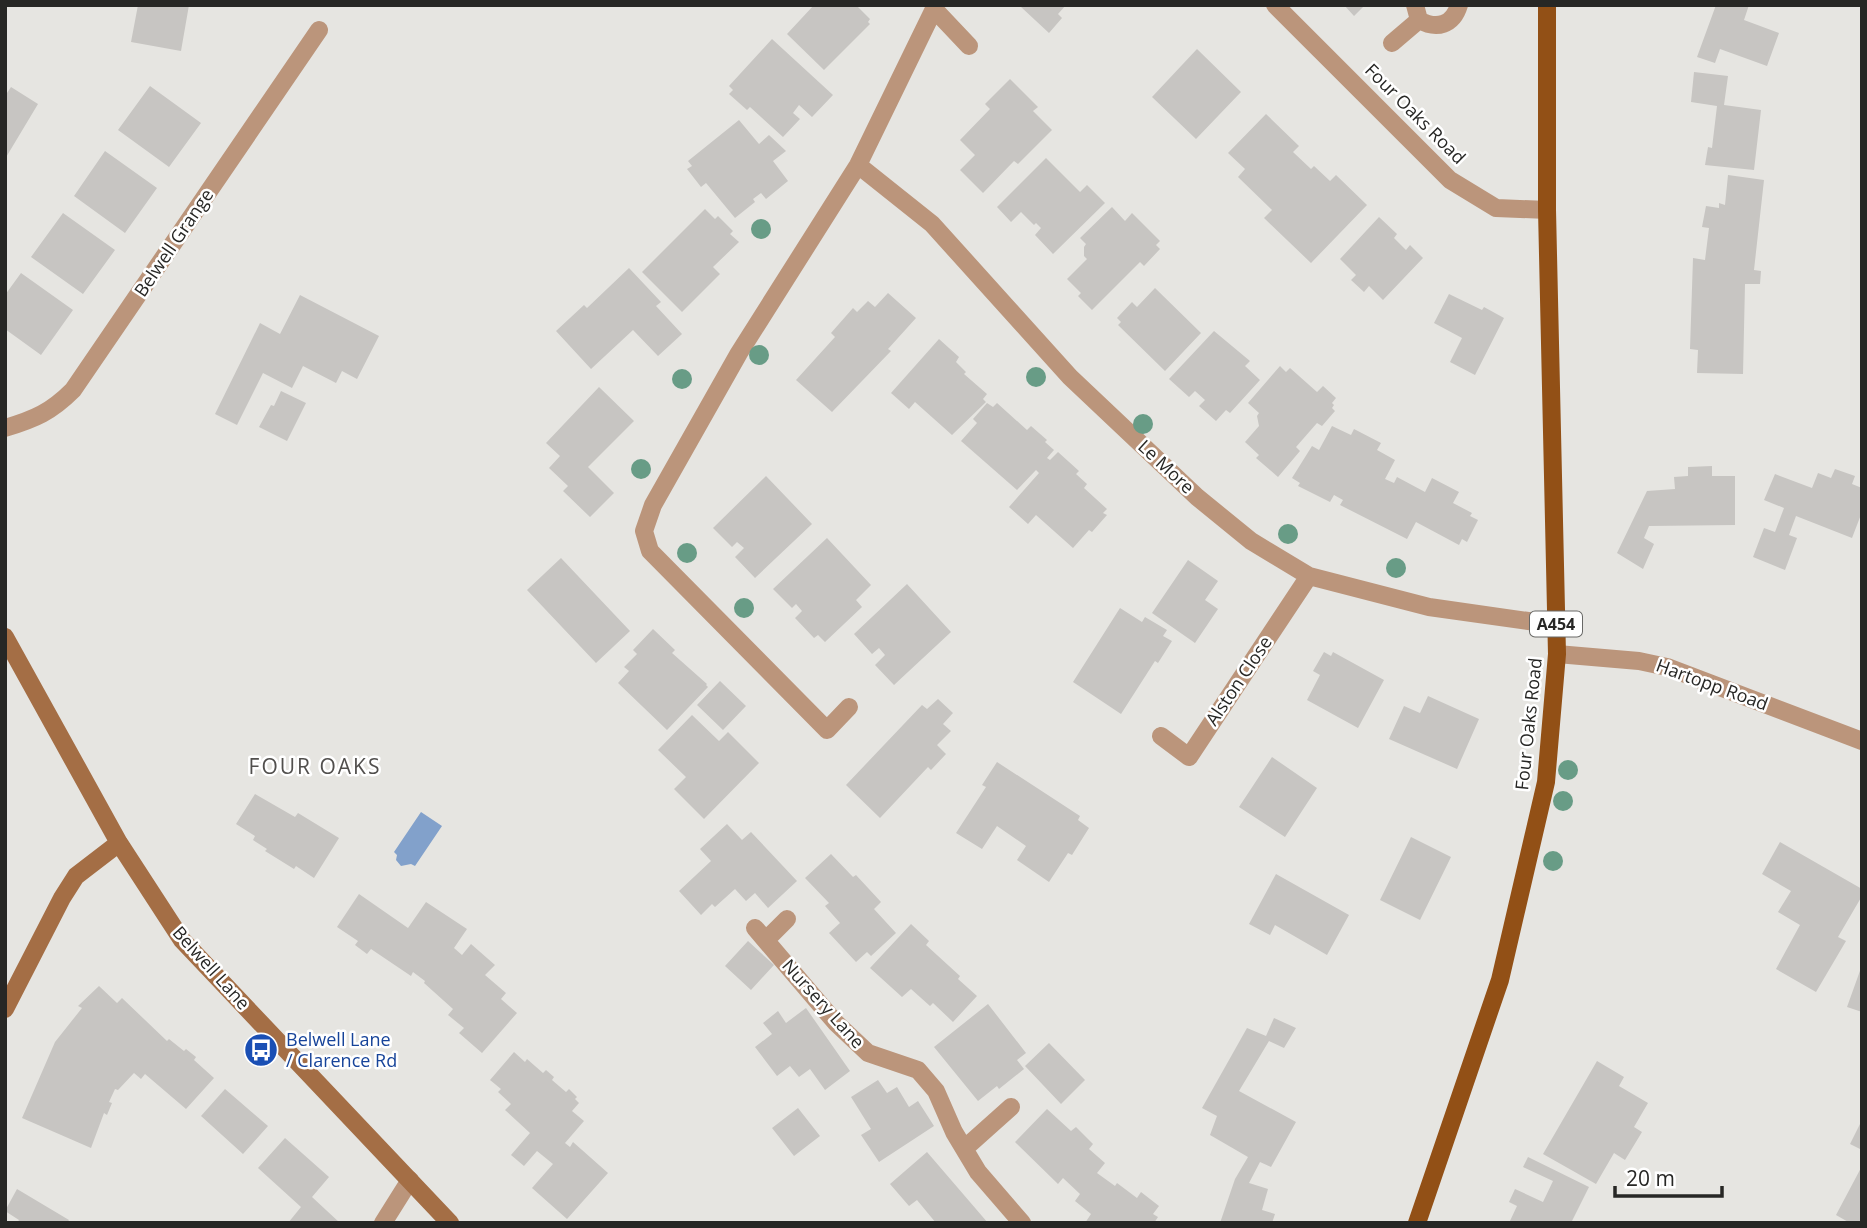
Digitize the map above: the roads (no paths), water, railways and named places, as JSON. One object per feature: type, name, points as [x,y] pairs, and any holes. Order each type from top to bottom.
[{"type":"main road","name":"Four Oaks Road","points":[[1417,1223],[1500,980],[1546,782],[1557,654],[1547,211],[1547,5]]},
{"type":"main road","name":"Belwell Lane","points":[[5,637],[119,843],[182,940],[450,1223]]},
{"type":"main road","points":[[5,1009],[76,876],[119,843]]},
{"type":"street","name":"Four Oaks Road","points":[[1275,5],[1450,180],[1496,208],[1547,211]]},
{"type":"street","points":[[1392,43],[1417,13],[1429,25],[1443,25],[1456,16],[1459,5]]},
{"type":"street","points":[[849,707],[827,730],[649,551],[644,531],[653,505],[739,352],[858,165],[934,9],[970,46]]},
{"type":"street","name":"Belwell Grange","points":[[5,428],[34,419],[55,407],[72,390],[319,30]]},
{"type":"street","name":"Le More","points":[[858,165],[932,224],[1070,377],[1197,497],[1251,541],[1309,576],[1429,607],[1556,625]]},
{"type":"street","name":"Alston Close","points":[[1161,737],[1189,757],[1309,576]]},
{"type":"street","name":"Hartopp Road","points":[[1557,654],[1639,661],[1667,667],[1862,741]]},
{"type":"street","name":"Nursery Lane","points":[[787,919],[760,934],[836,1023],[868,1053],[918,1070],[936,1091],[978,1172],[1022,1223]]},
{"type":"street","points":[[964,1149],[1011,1107]]},
{"type":"street","points":[[383,1223],[410,1180]]},
{"type":"water","points":[[421,812],[442,826],[415,866],[401,866],[394,852]]},
{"type":"place","name":"Belwell Lane / Clarence Rd","points":[[261,1050]]},
{"type":"district","name":"FOUR OAKS","points":[[315,767]]}]
